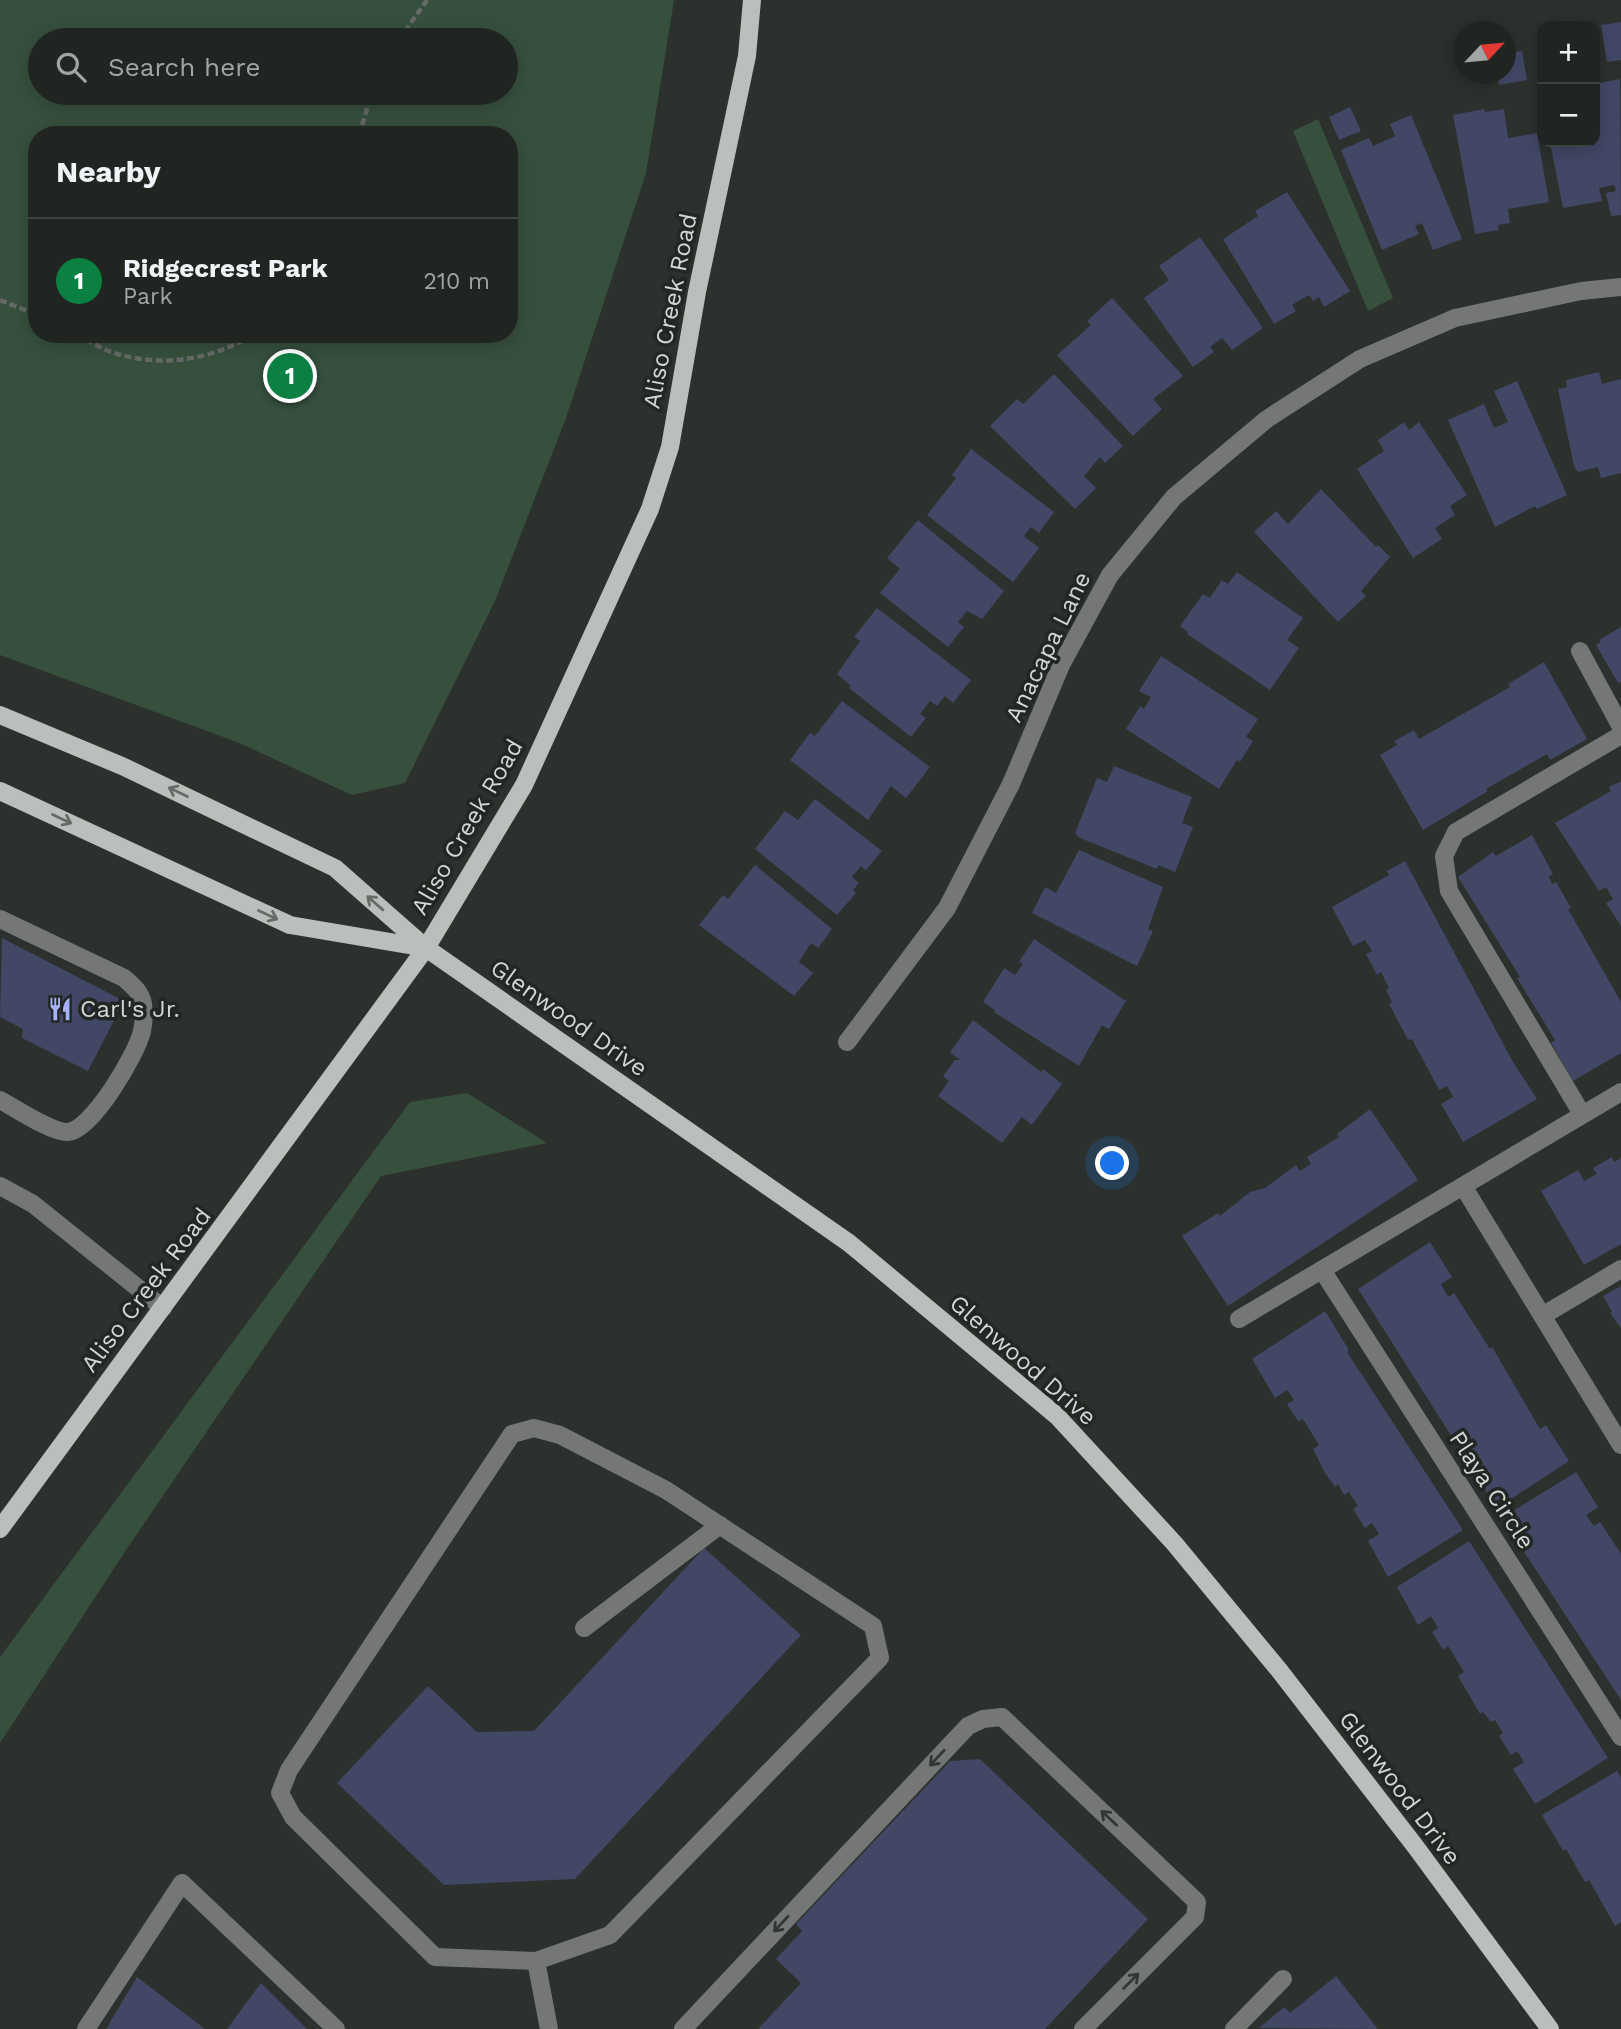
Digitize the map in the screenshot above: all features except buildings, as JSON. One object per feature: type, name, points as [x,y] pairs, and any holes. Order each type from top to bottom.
[{"type":"main road","name":"Aliso Creek Road","points":[[0,1529],[426,948],[524,785],[650,509],[670,447],[696,292],[747,56],[752,0]]},
{"type":"main road","name":"Glenwood Drive","points":[[0,715],[122,766],[335,868],[426,948],[849,1244],[1057,1416],[1174,1543],[1279,1670],[1415,1846],[1550,2029]]},
{"type":"main road","name":"Glenwood Drive","points":[[0,791],[290,925],[426,948]]},
{"type":"street","name":"Anacapa Lane","points":[[847,1042],[947,908],[1011,784],[1061,665],[1110,575],[1174,497],[1266,419],[1360,359],[1455,318],[1581,291],[1621,287]]},
{"type":"street","points":[[1580,651],[1621,727]]},
{"type":"street","points":[[1582,1114],[1449,891],[1444,856],[1456,832],[1621,736]]},
{"type":"street","points":[[0,919],[124,978],[136,989],[142,1001],[144,1018],[135,1050],[98,1110],[83,1126],[71,1132],[60,1132],[0,1100]]},
{"type":"street","points":[[1239,1319],[1621,1091]]},
{"type":"street","points":[[0,1186],[33,1204],[163,1308]]},
{"type":"street","points":[[1463,1186],[1621,1445]]},
{"type":"street","points":[[1542,1316],[1621,1269]]},
{"type":"street","name":"Playa Circle","points":[[1322,1270],[1621,1737]]},
{"type":"street","points":[[534,1428],[560,1435],[666,1489],[873,1626],[880,1658],[610,1935],[536,1961],[435,1957],[293,1817],[281,1793],[289,1770],[512,1434],[534,1428]]},
{"type":"street","points":[[584,1628],[720,1525]]},
{"type":"street","points":[[683,2029],[968,1726],[983,1719],[1002,1717],[1198,1902],[1195,1917],[1083,2029]]},
{"type":"street","points":[[86,2029],[182,1883],[336,2029]]},
{"type":"street","points":[[536,1961],[549,2029]]},
{"type":"street","points":[[1234,2029],[1283,1979]]},
{"type":"path","points":[[407,28],[427,0]]},
{"type":"path","points":[[362,126],[368,105]]},
{"type":"path","points":[[0,300],[28,311]]},
{"type":"path","points":[[94,343],[112,352],[175,362],[225,350],[237,343]]},
{"type":"green space","points":[[0,0],[674,0],[646,173],[566,418],[495,601],[405,783],[352,795],[237,742],[0,655]]},
{"type":"green space","points":[[1318,119],[1393,298],[1368,311],[1293,131]]},
{"type":"green space","points":[[467,1093],[547,1143],[381,1176],[126,1550],[0,1743],[0,1657],[410,1102]]},
{"type":"place","name":"Ridgecrest Park","points":[[290,376]]},
{"type":"place","name":"Carl's Jr.","points":[[60,1009]]}]
